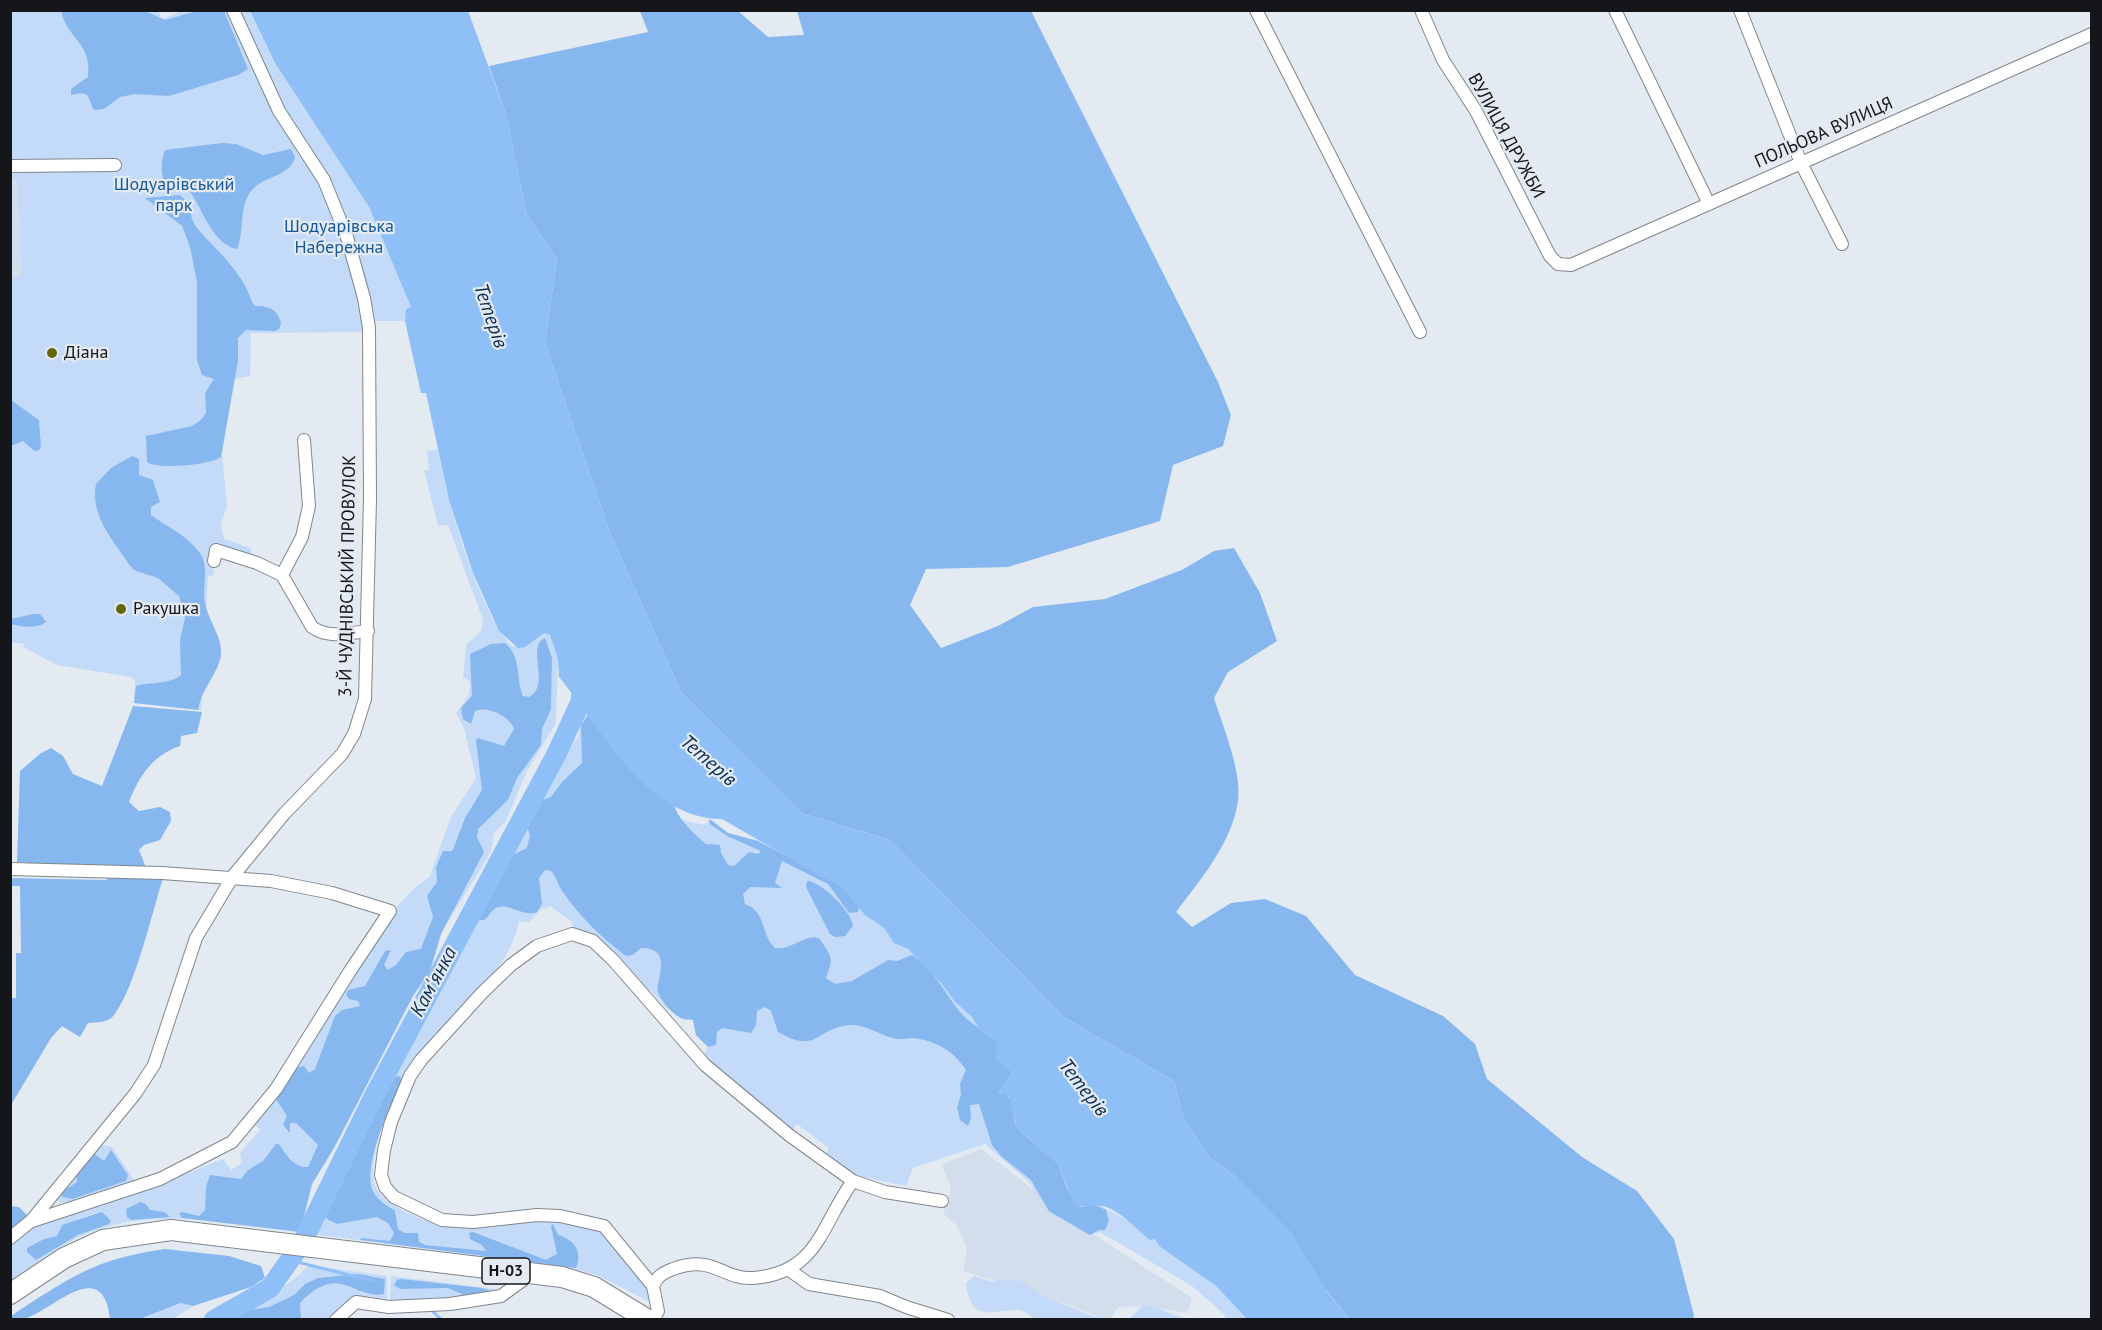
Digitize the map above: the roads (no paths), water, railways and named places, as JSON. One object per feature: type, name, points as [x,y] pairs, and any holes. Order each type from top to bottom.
[{"type":"main road","name":"Н-03","points":[[10,1294],[64,1258],[103,1240],[171,1230],[230,1240],[571,1279],[594,1287],[648,1320]]},
{"type":"main road","name":"Н-03","points":[[10,1303],[69,1265],[108,1248],[171,1238],[230,1240]]},
{"type":"main road","name":"Н-03","points":[[353,1255],[568,1286],[587,1293],[635,1320]]},
{"type":"street","name":"3-Й ЧУДНІВСЬКИЙ ПРОВУЛОК","points":[[10,1238],[31,1221],[135,1094],[154,1065],[196,938],[233,876],[284,814],[342,754],[352,739],[364,699],[368,631],[369,336],[364,298],[347,237],[324,180],[279,111],[233,10]]},
{"type":"street","points":[[1256,10],[1420,332]]},
{"type":"street","name":"ВУЛИЦЯ ДРУЖБИ","points":[[1421,10],[1443,60],[1476,111],[1550,256],[1558,264],[1571,264]]},
{"type":"street","points":[[1615,10],[1709,204]]},
{"type":"street","points":[[1740,10],[1801,163],[1842,244]]},
{"type":"street","name":"ПОЛЬОВА ВУЛИЦЯ","points":[[1571,264],[2091,34]]},
{"type":"street","points":[[10,166],[115,165]]},
{"type":"street","points":[[282,575],[302,537],[309,506],[304,440]]},
{"type":"street","points":[[214,561],[216,550],[252,561],[282,575],[312,627],[318,632],[336,634],[368,631]]},
{"type":"street","points":[[10,869],[162,873],[271,880],[332,893],[390,911],[276,1089],[232,1142],[160,1179],[31,1221]]},
{"type":"street","points":[[653,1320],[658,1311],[653,1286],[604,1226],[560,1216],[537,1215],[473,1222],[442,1220],[394,1197],[385,1187],[381,1175],[391,1122],[413,1071],[428,1050],[482,993],[511,965],[537,946],[572,934],[593,941],[613,960],[705,1065],[789,1136],[854,1181],[885,1192],[942,1201]]},
{"type":"street","points":[[653,1286],[657,1278],[665,1272],[696,1264],[714,1266],[741,1277],[753,1278],[788,1269],[801,1262],[816,1247],[854,1181]]},
{"type":"street","points":[[788,1269],[809,1284],[880,1296],[948,1320]]},
{"type":"street","points":[[336,1320],[356,1302],[389,1307],[450,1304],[501,1296],[523,1280]]},
{"type":"water","name":"Тетерів","points":[[250,11],[468,11],[505,111],[527,215],[557,259],[545,343],[610,533],[681,692],[801,813],[890,840],[1065,1018],[1174,1081],[1183,1117],[1211,1159],[1237,1177],[1291,1232],[1328,1293],[1349,1319],[1247,1319],[1216,1286],[1159,1246],[1155,1239],[1150,1240],[1110,1208],[1096,1205],[1074,1205],[1058,1164],[1017,1128],[1009,1096],[996,1090],[1002,1088],[1012,1072],[996,1060],[997,1042],[981,1032],[972,1017],[955,1002],[941,983],[908,949],[894,943],[884,928],[865,915],[838,883],[822,877],[722,819],[695,815],[671,804],[648,788],[609,745],[559,677],[558,659],[550,635],[544,633],[525,647],[518,648],[499,631],[473,573],[449,500],[426,393],[421,393],[405,321],[406,309],[411,307],[369,207],[275,63]]},
{"type":"waterway","name":"Кам'янка","points":[[214,1320],[270,1288],[302,1243],[374,1096],[557,753],[580,703],[584,678]]},
{"type":"waterway","points":[[289,1260],[373,1281]]},
{"type":"waterway","points":[[430,1309],[442,1320]]},
{"type":"place","name":"Діана","points":[[52,353]]},
{"type":"place","name":"Ракушка","points":[[121,609]]},
{"type":"park label","name":"Шодуарівський парк","points":[[174,195]]},
{"type":"park label","name":"Шодуарівська Набережна","points":[[339,237]]}]
